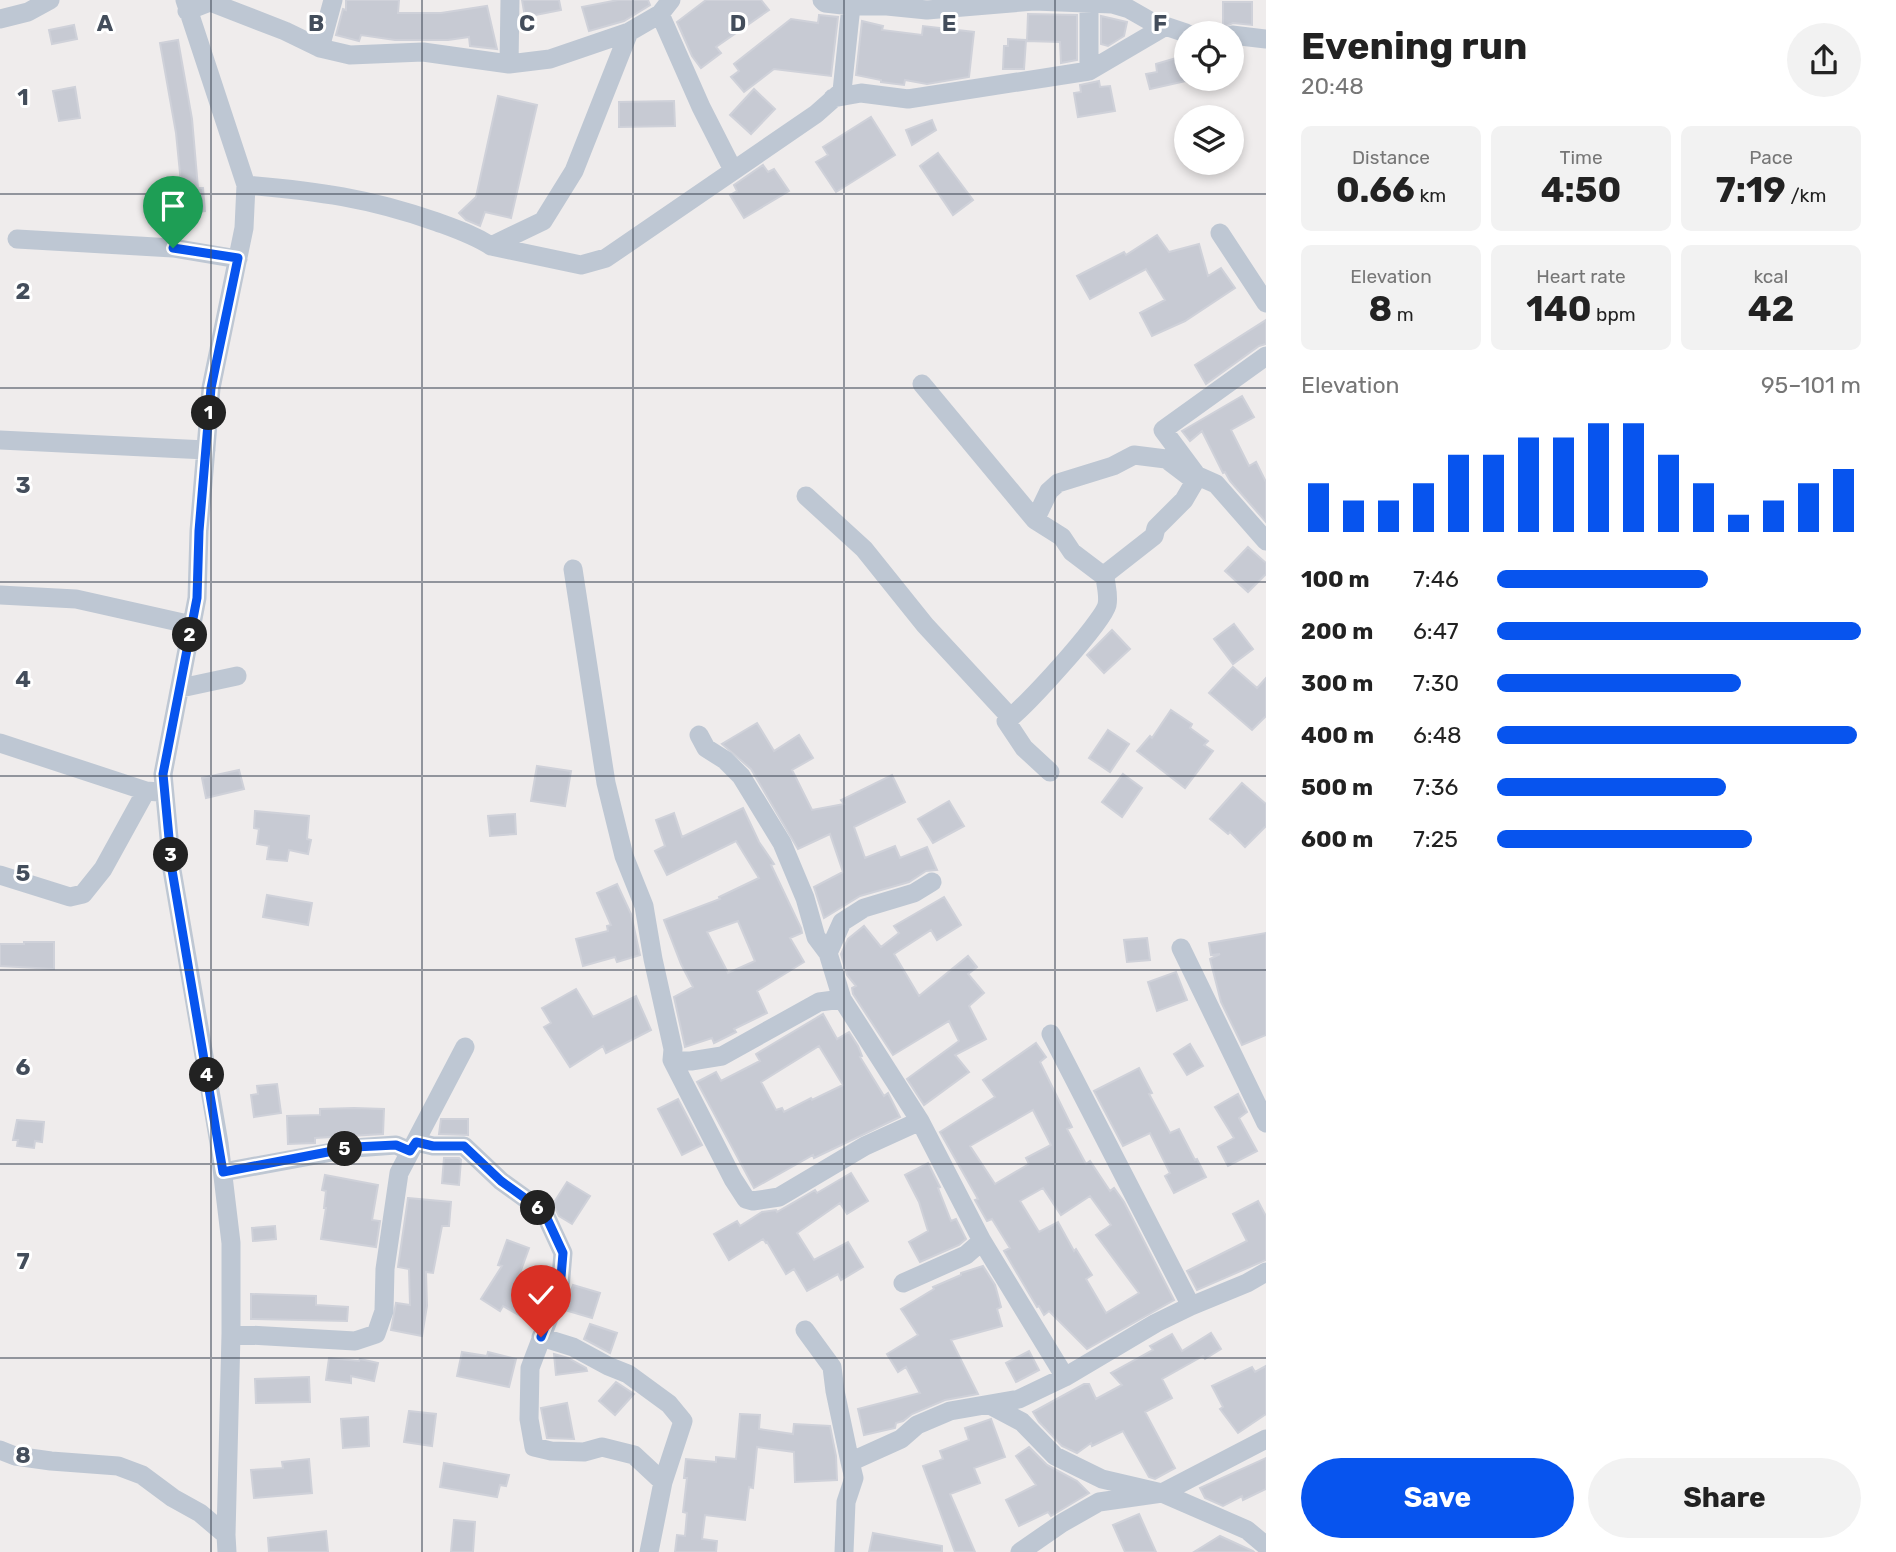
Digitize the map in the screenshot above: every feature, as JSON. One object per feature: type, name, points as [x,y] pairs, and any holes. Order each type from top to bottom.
[{"type":"street","points":[[0,19],[28,12],[50,0]]},
{"type":"street","points":[[320,48],[333,0]]},
{"type":"street","points":[[509,64],[510,0]]},
{"type":"street","points":[[821,0],[825,3],[851,6],[927,10],[1034,1],[1112,5],[1129,9],[1174,30]]},
{"type":"street","points":[[0,875],[70,897],[83,894],[155,792],[163,774],[197,598],[199,531],[211,388],[244,228],[246,185],[186,5],[207,1],[320,48],[349,55],[423,52],[509,64],[550,59],[629,32],[666,7],[701,107],[733,170]]},
{"type":"street","points":[[1089,4],[1089,71]]},
{"type":"street","points":[[246,185],[324,192],[367,200],[474,235],[491,246],[581,265],[596,262],[606,258],[816,114],[842,91],[851,6]]},
{"type":"street","points":[[833,98],[861,93],[908,99],[1089,71],[1164,27]]},
{"type":"street","points":[[491,246],[543,221],[574,171],[629,32]]},
{"type":"street","points":[[1244,36],[1266,39]]},
{"type":"street","points":[[1220,233],[1266,303]]},
{"type":"street","points":[[17,239],[173,248],[238,258]]},
{"type":"street","points":[[1196,479],[1163,430],[1266,356]]},
{"type":"street","points":[[922,384],[1035,520],[1062,537],[1072,552],[1105,577]]},
{"type":"street","points":[[0,440],[206,450]]},
{"type":"street","points":[[1035,520],[1049,491],[1058,483],[1113,466],[1134,455],[1166,459],[1196,479],[1216,484],[1266,541]]},
{"type":"street","points":[[1050,772],[1024,748],[1006,721],[1054,674],[1107,607],[1105,577],[1108,572],[1154,536],[1156,528],[1184,500],[1196,479]]},
{"type":"street","points":[[806,496],[864,549],[925,625],[1010,718]]},
{"type":"street","points":[[573,569],[606,783],[624,856],[645,906],[673,1060],[733,1179],[746,1199],[753,1201],[779,1197],[865,1146],[920,1121]]},
{"type":"street","points":[[0,595],[76,599],[192,625]]},
{"type":"street","points":[[180,688],[237,676]]},
{"type":"street","points":[[699,735],[706,748],[725,760],[741,776],[782,843],[842,999],[920,1121],[982,1241],[1065,1377]]},
{"type":"street","points":[[0,743],[155,792]]},
{"type":"street","points":[[155,792],[172,870],[223,1172],[232,1243],[226,1544]]},
{"type":"street","points":[[822,945],[842,922],[864,908],[914,893],[932,882]]},
{"type":"street","points":[[1181,948],[1266,1123]]},
{"type":"street","points":[[673,1060],[691,1061],[722,1056],[819,1002],[842,999]]},
{"type":"street","points":[[1051,1034],[1191,1306]]},
{"type":"street","points":[[231,1334],[355,1340],[376,1334],[384,1311],[385,1269],[399,1173],[465,1047]]},
{"type":"street","points":[[223,1172],[354,1147],[464,1146],[501,1181],[544,1212],[563,1253],[560,1289],[530,1368],[529,1419],[534,1447],[551,1451],[584,1452],[602,1447],[634,1455],[663,1482]]},
{"type":"street","points":[[903,1283],[966,1255],[982,1241]]},
{"type":"street","points":[[850,1462],[901,1439],[917,1425],[950,1411],[1019,1399],[1065,1377],[1191,1306],[1247,1283],[1266,1272]]},
{"type":"street","points":[[805,1331],[832,1367],[854,1478],[846,1502],[844,1552]]},
{"type":"street","points":[[541,1337],[573,1347],[628,1374],[669,1404],[683,1421],[663,1482],[649,1552]]},
{"type":"street","points":[[1019,1399],[1022,1422]]},
{"type":"street","points":[[990,1405],[1022,1422],[1055,1456],[1102,1479],[1163,1493],[1247,1530],[1266,1546]]},
{"type":"street","points":[[1020,1552],[1099,1502],[1163,1493],[1266,1439]]},
{"type":"street","points":[[0,1450],[15,1456],[51,1461],[118,1466],[142,1475],[173,1498],[200,1513],[226,1544]]},
{"type":"building","points":[[346,0],[399,0],[398,13],[441,13],[487,6],[497,49],[470,46],[469,37],[448,40],[395,40],[361,35],[359,41],[336,35],[343,9],[346,10]]},
{"type":"building","points":[[522,0],[559,0],[561,10],[525,17]]},
{"type":"building","points":[[618,0],[648,0],[650,5],[624,21],[589,31],[582,7]]},
{"type":"building","points":[[706,0],[761,0],[769,10],[716,47],[721,53],[701,68],[692,56],[677,22]]},
{"type":"building","points":[[1223,2],[1252,2],[1252,25],[1244,24],[1244,21],[1223,21]]},
{"type":"building","points":[[1028,14],[1077,15],[1077,60],[1061,63],[1060,42],[1027,41]]},
{"type":"building","points":[[819,15],[838,17],[831,76],[774,69],[744,92],[731,77],[739,71],[734,64],[791,19],[818,23]]},
{"type":"building","points":[[1101,16],[1127,22],[1124,36],[1108,46],[1101,44]]},
{"type":"building","points":[[862,21],[883,26],[882,30],[922,35],[923,26],[974,32],[969,77],[927,84],[905,80],[904,85],[856,75]]},
{"type":"building","points":[[74,25],[77,39],[52,44],[49,30]]},
{"type":"building","points":[[1008,39],[1026,40],[1024,69],[1003,69],[1004,46],[1008,46]]},
{"type":"building","points":[[178,40],[192,119],[198,188],[203,188],[205,211],[184,213],[176,133],[160,43]]},
{"type":"building","points":[[1174,59],[1174,84],[1150,89],[1146,74],[1157,72],[1156,64]]},
{"type":"building","points":[[1099,81],[1100,87],[1110,86],[1115,111],[1078,117],[1074,93],[1081,92],[1080,85]]},
{"type":"building","points":[[75,87],[80,118],[59,121],[53,91]]},
{"type":"building","points":[[754,89],[775,109],[751,134],[730,115]]},
{"type":"building","points":[[498,96],[537,105],[511,218],[485,212],[480,226],[466,220],[459,213],[476,197]]},
{"type":"building","points":[[674,101],[675,126],[619,127],[619,102]]},
{"type":"building","points":[[871,117],[895,155],[836,192],[816,162],[828,155],[823,147]]},
{"type":"building","points":[[932,120],[936,130],[912,145],[906,130]]},
{"type":"building","points":[[938,153],[973,200],[953,215],[920,166]]},
{"type":"building","points":[[763,165],[768,172],[774,169],[789,191],[744,218],[730,195],[737,191],[734,185]]},
{"type":"building","points":[[1157,235],[1169,252],[1199,244],[1208,276],[1221,268],[1235,288],[1185,321],[1152,336],[1140,313],[1165,300],[1146,269],[1090,299],[1077,276],[1124,252],[1126,255]]},
{"type":"building","points":[[1266,320],[1266,344],[1259,346],[1206,384],[1195,365]]},
{"type":"building","points":[[1242,396],[1254,417],[1231,430],[1249,466],[1256,462],[1266,482],[1266,522],[1225,472],[1223,473],[1202,431],[1190,441],[1182,431]]},
{"type":"building","points":[[1248,547],[1266,563],[1266,574],[1248,592],[1225,571]]},
{"type":"building","points":[[1234,624],[1253,649],[1233,664],[1214,639]]},
{"type":"building","points":[[1112,630],[1130,649],[1104,673],[1087,655]]},
{"type":"building","points":[[1233,667],[1257,688],[1266,678],[1266,716],[1252,730],[1209,693]]},
{"type":"building","points":[[1171,710],[1192,724],[1190,728],[1208,741],[1204,745],[1213,751],[1185,788],[1137,751],[1150,736],[1152,738]]},
{"type":"building","points":[[757,723],[774,751],[799,735],[813,758],[792,770],[812,810],[844,804],[841,800],[892,775],[905,802],[854,827],[865,858],[895,846],[900,858],[927,847],[937,870],[926,871],[909,882],[860,896],[824,918],[814,887],[843,872],[830,834],[798,849],[751,769],[722,744]]},
{"type":"building","points":[[1108,730],[1129,744],[1110,772],[1089,758]]},
{"type":"building","points":[[537,766],[571,771],[565,806],[531,801]]},
{"type":"building","points":[[239,770],[244,789],[206,798],[202,778]]},
{"type":"building","points":[[1123,774],[1142,788],[1122,817],[1102,802]]},
{"type":"building","points":[[1242,783],[1266,804],[1266,826],[1245,847],[1230,832],[1228,834],[1210,819]]},
{"type":"building","points":[[949,801],[964,826],[933,843],[918,819]]},
{"type":"building","points":[[743,808],[759,842],[774,864],[771,865],[801,928],[802,933],[790,938],[804,962],[757,991],[767,1013],[734,1029],[736,1032],[714,1043],[712,1038],[685,1047],[674,997],[693,987],[664,920],[720,899],[719,897],[759,878],[736,841],[667,875],[655,851],[665,846],[656,820],[674,813],[682,837]],"holes":[[[738,921],[755,961],[728,973],[707,932]]]},
{"type":"building","points":[[255,811],[309,816],[307,839],[311,840],[308,854],[289,850],[287,861],[267,859],[269,846],[257,844],[259,829],[254,828]]},
{"type":"building","points":[[515,814],[516,834],[490,836],[488,816]]},
{"type":"building","points":[[617,884],[631,914],[640,955],[617,962],[615,957],[583,966],[576,939],[608,931],[607,926],[611,925],[597,893]]},
{"type":"building","points":[[267,895],[312,903],[308,925],[263,917]]},
{"type":"building","points":[[944,897],[961,925],[937,940],[931,930],[894,954],[919,996],[968,956],[977,967],[968,974],[984,993],[969,1006],[986,1039],[955,1055],[969,1072],[924,1105],[907,1079],[959,1041],[949,1021],[893,1055],[853,994],[852,988],[856,986],[847,975],[841,954],[848,939],[864,926],[881,947],[899,933],[894,926]]},
{"type":"building","points":[[1266,933],[1266,1035],[1242,1045],[1221,1002],[1210,959],[1220,954],[1211,955],[1209,943]]},
{"type":"building","points":[[1147,938],[1150,960],[1127,962],[1124,940]]},
{"type":"building","points":[[54,942],[54,969],[0,966],[0,944]]},
{"type":"building","points":[[1176,972],[1187,1000],[1157,1011],[1148,982]]},
{"type":"building","points":[[576,989],[593,1017],[636,996],[651,1030],[606,1053],[603,1046],[570,1067],[544,1027],[551,1023],[542,1008]]},
{"type":"building","points":[[823,1014],[837,1039],[849,1032],[858,1046],[862,1056],[860,1057],[884,1096],[888,1093],[900,1117],[814,1158],[813,1155],[754,1188],[697,1082],[716,1072],[721,1081],[760,1061],[756,1054]],"holes":[[[819,1046],[843,1085],[784,1112],[782,1108],[776,1110],[761,1082]]]},
{"type":"building","points":[[1036,1043],[1046,1057],[1040,1062],[1072,1127],[1067,1129],[1086,1164],[1090,1161],[1110,1191],[1114,1188],[1124,1202],[1174,1300],[1087,1349],[1049,1311],[1044,1315],[1039,1306],[1037,1307],[1004,1251],[1010,1248],[992,1219],[987,1221],[975,1200],[978,1199],[940,1132],[995,1097],[983,1080]],"holes":[[[1033,1110],[1051,1145],[1026,1158],[1029,1164],[995,1184],[970,1146]],[[1043,1188],[1061,1215],[1090,1196],[1111,1225],[1096,1235],[1139,1293],[1106,1313],[1086,1279],[1092,1275],[1076,1249],[1074,1251],[1058,1222],[1039,1232],[1020,1201]]]},
{"type":"building","points":[[1190,1044],[1203,1066],[1187,1075],[1174,1054]]},
{"type":"building","points":[[1139,1068],[1152,1093],[1149,1094],[1170,1133],[1179,1129],[1206,1177],[1174,1193],[1165,1176],[1170,1173],[1150,1133],[1123,1146],[1094,1091]]},
{"type":"building","points":[[277,1084],[281,1113],[254,1117],[251,1095],[258,1094],[257,1086]]},
{"type":"building","points":[[1238,1094],[1247,1112],[1239,1118],[1257,1151],[1228,1166],[1218,1147],[1234,1138],[1215,1107]]},
{"type":"building","points":[[678,1099],[702,1145],[682,1155],[658,1109]]},
{"type":"building","points":[[320,1109],[384,1109],[383,1134],[315,1138],[315,1143],[288,1144],[287,1116],[320,1115]]},
{"type":"building","points":[[441,1119],[468,1119],[468,1135],[439,1134]]},
{"type":"building","points":[[17,1120],[44,1122],[42,1142],[35,1141],[34,1148],[17,1146],[18,1140],[13,1140]]},
{"type":"building","points":[[444,1158],[461,1160],[459,1185],[442,1183]]},
{"type":"building","points":[[928,1163],[940,1187],[938,1188],[951,1221],[956,1219],[966,1239],[959,1245],[920,1262],[909,1242],[928,1231],[919,1202],[905,1175]]},
{"type":"building","points":[[851,1173],[868,1201],[847,1214],[840,1203],[797,1233],[814,1260],[848,1242],[863,1267],[841,1280],[838,1274],[807,1291],[794,1269],[786,1274],[763,1239],[729,1260],[714,1234],[737,1221],[740,1226],[762,1212],[777,1212]]},
{"type":"building","points":[[325,1175],[378,1185],[372,1220],[380,1221],[376,1247],[321,1239],[326,1208],[326,1191],[322,1190]]},
{"type":"building","points":[[567,1182],[590,1196],[572,1224],[559,1216],[553,1204]]},
{"type":"building","points":[[408,1198],[451,1202],[449,1226],[442,1226],[433,1273],[426,1272],[427,1306],[422,1336],[391,1330],[396,1303],[410,1305],[409,1269],[398,1267]]},
{"type":"building","points":[[1258,1201],[1266,1216],[1266,1260],[1197,1290],[1187,1271],[1247,1241],[1233,1214]]},
{"type":"building","points":[[275,1226],[276,1239],[253,1241],[252,1228]]},
{"type":"building","points":[[507,1240],[529,1248],[516,1284],[543,1299],[531,1322],[503,1306],[500,1311],[481,1299],[502,1266],[498,1265]]},
{"type":"building","points":[[983,1266],[995,1285],[1001,1307],[997,1309],[1002,1326],[951,1340],[978,1394],[945,1400],[912,1414],[896,1423],[895,1428],[864,1435],[858,1409],[920,1393],[906,1367],[898,1372],[887,1354],[918,1335],[901,1309],[934,1289],[933,1287]]},
{"type":"building","points":[[573,1285],[600,1293],[592,1318],[565,1310]]},
{"type":"building","points":[[251,1294],[316,1296],[316,1305],[348,1307],[347,1321],[251,1319]]},
{"type":"building","points":[[590,1324],[617,1333],[610,1353],[584,1339]]},
{"type":"building","points":[[1211,1333],[1221,1349],[1162,1379],[1172,1398],[1145,1412],[1175,1468],[1155,1479],[1149,1477],[1123,1431],[1092,1446],[1091,1443],[1077,1453],[1062,1446],[1033,1412],[1084,1384],[1089,1384],[1096,1399],[1122,1385],[1111,1373],[1153,1350],[1150,1346],[1172,1334],[1182,1351]]},
{"type":"building","points":[[1029,1351],[1039,1370],[1016,1382],[1006,1363]]},
{"type":"building","points":[[462,1352],[487,1356],[488,1352],[516,1359],[509,1387],[457,1376]]},
{"type":"building","points":[[554,1354],[568,1358],[587,1371],[556,1375]]},
{"type":"building","points":[[329,1358],[360,1359],[378,1363],[374,1381],[351,1376],[351,1383],[326,1380]]},
{"type":"building","points":[[1266,1366],[1266,1414],[1238,1433],[1220,1409],[1223,1407],[1212,1386],[1252,1367],[1255,1372]]},
{"type":"building","points":[[309,1377],[310,1402],[256,1403],[255,1379]]},
{"type":"building","points":[[616,1382],[634,1394],[615,1415],[599,1401]]},
{"type":"building","points":[[567,1403],[574,1439],[547,1438],[541,1408]]},
{"type":"building","points":[[409,1411],[436,1414],[432,1446],[404,1442]]},
{"type":"building","points":[[740,1414],[760,1415],[759,1429],[793,1434],[794,1424],[830,1426],[837,1480],[795,1482],[794,1452],[757,1447],[753,1488],[749,1487],[745,1520],[705,1515],[702,1539],[717,1541],[716,1552],[675,1552],[677,1535],[685,1536],[687,1513],[683,1512],[686,1459],[716,1462],[716,1457],[736,1459]]},
{"type":"building","points":[[368,1417],[369,1446],[343,1448],[341,1419]]},
{"type":"building","points":[[991,1419],[1005,1457],[974,1468],[980,1483],[950,1494],[975,1552],[955,1552],[923,1466],[943,1459],[940,1451],[969,1440],[965,1428]]},
{"type":"building","points":[[1029,1447],[1047,1465],[1077,1481],[1089,1493],[1051,1516],[1048,1512],[1019,1526],[1006,1500],[1036,1485],[1016,1456]]},
{"type":"building","points":[[1266,1458],[1266,1489],[1243,1500],[1242,1496],[1223,1506],[1205,1498],[1200,1488]]},
{"type":"building","points":[[309,1459],[312,1493],[254,1498],[251,1470],[283,1468],[282,1462]]},
{"type":"building","points":[[444,1463],[509,1475],[506,1486],[500,1485],[497,1497],[440,1487]]},
{"type":"building","points":[[1139,1514],[1156,1552],[1125,1552],[1113,1525]]},
{"type":"building","points":[[454,1520],[475,1522],[473,1552],[451,1552]]},
{"type":"building","points":[[326,1531],[328,1552],[269,1552],[268,1538]]},
{"type":"building","points":[[873,1533],[942,1546],[942,1552],[869,1552]]},
{"type":"building","points":[[1220,1536],[1253,1551],[1254,1552],[1194,1552]]},
{"type":"route","points":[[173,248],[238,258],[211,388],[199,531],[197,598],[163,774],[172,870],[223,1172],[354,1147],[396,1145],[410,1151],[416,1142],[433,1146],[464,1146],[501,1181],[544,1212],[563,1253],[560,1289],[541,1337]]}]
